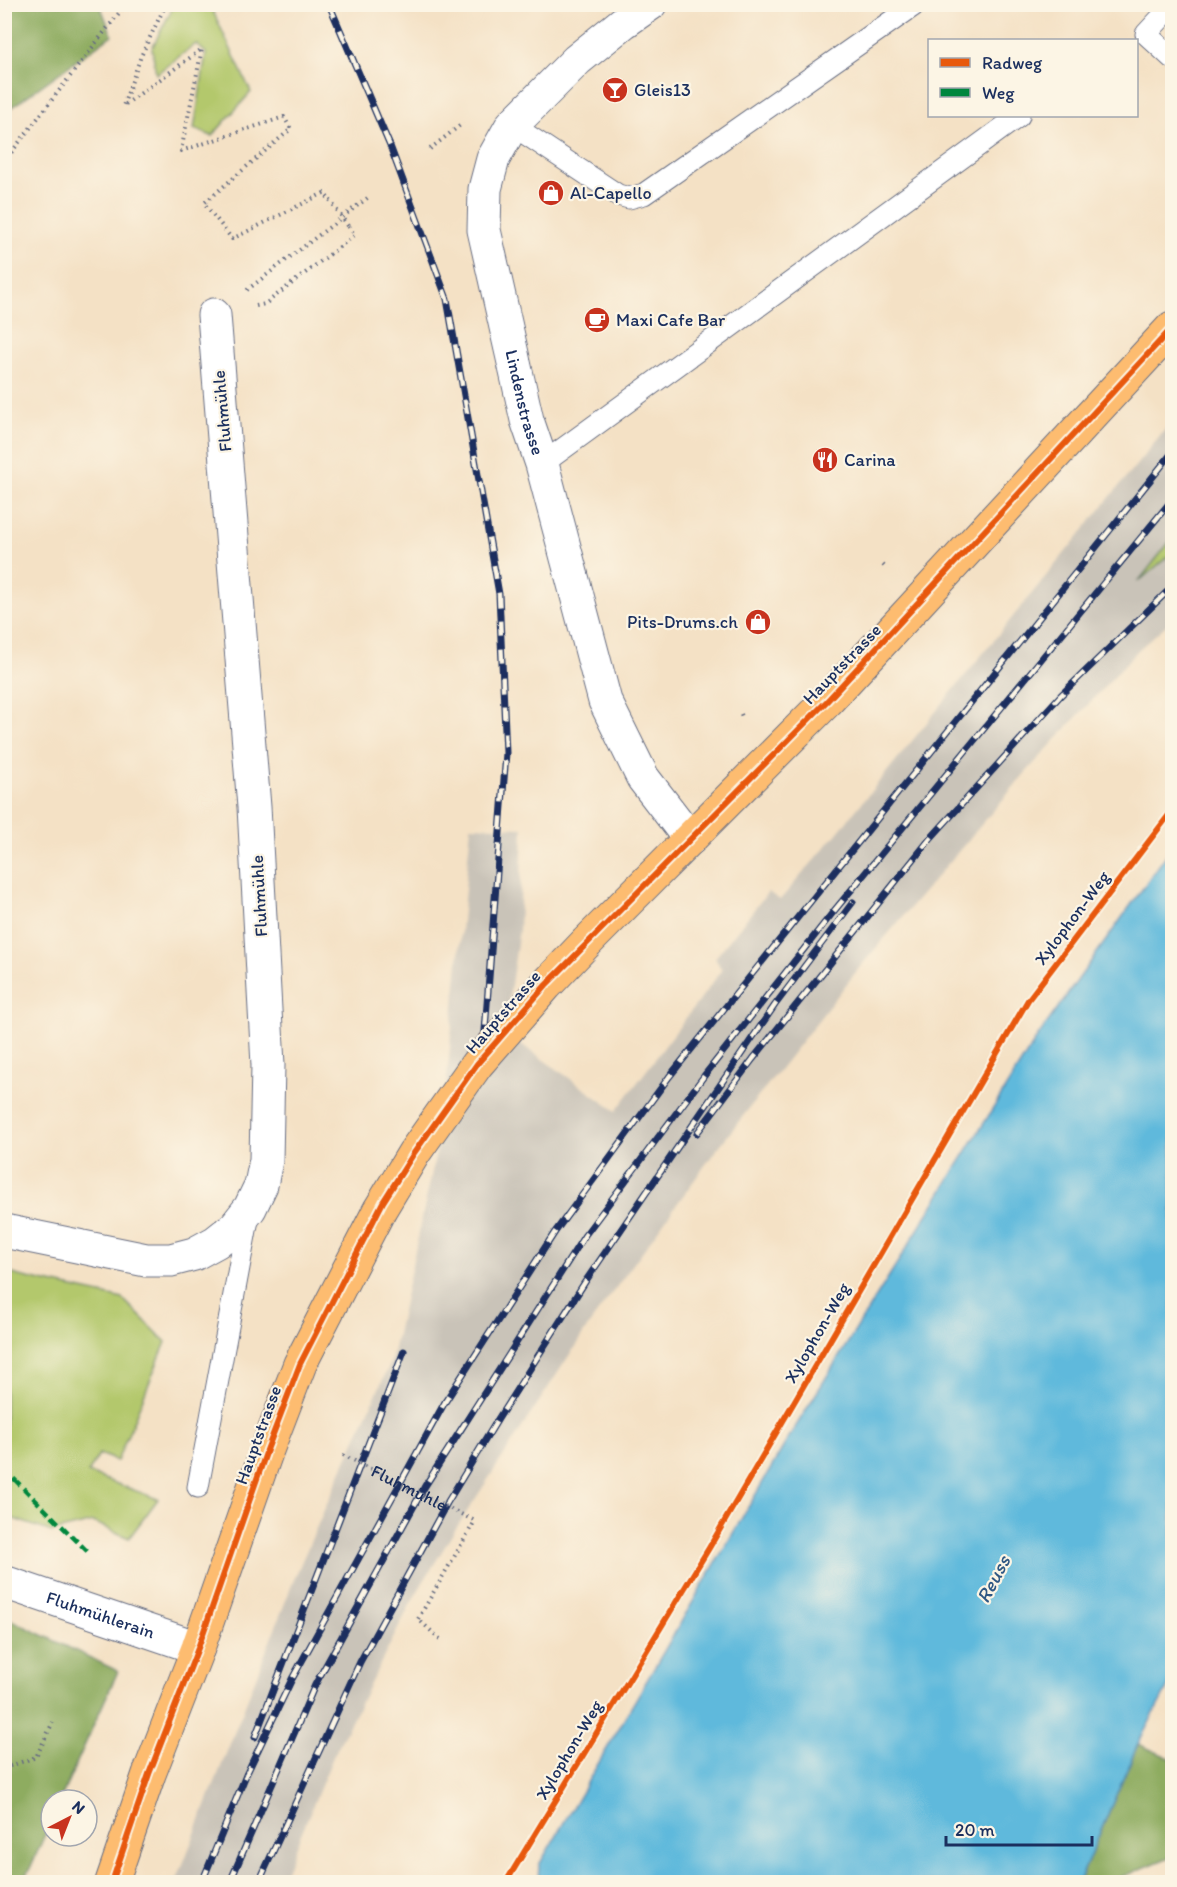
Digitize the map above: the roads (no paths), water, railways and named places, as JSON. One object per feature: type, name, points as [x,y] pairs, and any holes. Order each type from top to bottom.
[{"type":"main road","name":"Hauptstrasse","points":[[112,1882],[149,1774],[198,1648],[267,1450],[300,1364],[383,1202],[451,1100],[477,1064],[546,985],[888,638],[983,532],[1173,328]]},
{"type":"street","name":"Lindenstrasse","points":[[650,4],[577,60],[512,125],[493,159],[485,189],[484,230],[527,420],[542,464],[605,701],[643,778],[690,839]]},
{"type":"street","name":"Fluhmühle","points":[[4,1231],[146,1260],[171,1260],[194,1254],[216,1242],[235,1227],[250,1208],[261,1185],[266,1160],[268,1065],[254,807],[214,315]]},
{"type":"street","name":"Fluhmühlerain","points":[[4,1581],[198,1648]]},
{"type":"lane","points":[[512,125],[618,195],[629,198],[644,194],[916,4]]},
{"type":"lane","points":[[1173,6],[1146,34],[1173,58]]},
{"type":"lane","points":[[542,464],[1018,117]]},
{"type":"lane","points":[[198,1487],[250,1208]]},
{"type":"water","name":"Reuss","points":[[1172,847],[1172,1679],[1138,1744],[1079,1882],[538,1882],[539,1865],[788,1439],[1038,1036]]},
{"type":"railway","points":[[329,4],[390,146],[447,299],[499,594],[506,753],[484,1044]]},
{"type":"railway","points":[[202,1882],[246,1775],[292,1679],[445,1402],[555,1232],[669,1077],[1172,453]]},
{"type":"railway","points":[[230,1882],[315,1685],[425,1486],[585,1235],[704,1076],[834,911],[1172,500]]},
{"type":"railway","points":[[697,1133],[753,1059],[930,839],[1061,695],[1172,587]]},
{"type":"railway","points":[[259,1882],[360,1662],[447,1503],[585,1282],[775,1005],[853,902]]},
{"type":"railway","points":[[255,1737],[404,1351]]},
{"type":"place","name":"Gleis13","points":[[615,90]]},
{"type":"place","name":"Al-Capello","points":[[551,193]]},
{"type":"place","name":"Maxi Cafe Bar","points":[[597,320]]},
{"type":"place","name":"Carina","points":[[825,460]]},
{"type":"place","name":"Pits-Drums.ch","points":[[758,622]]}]
